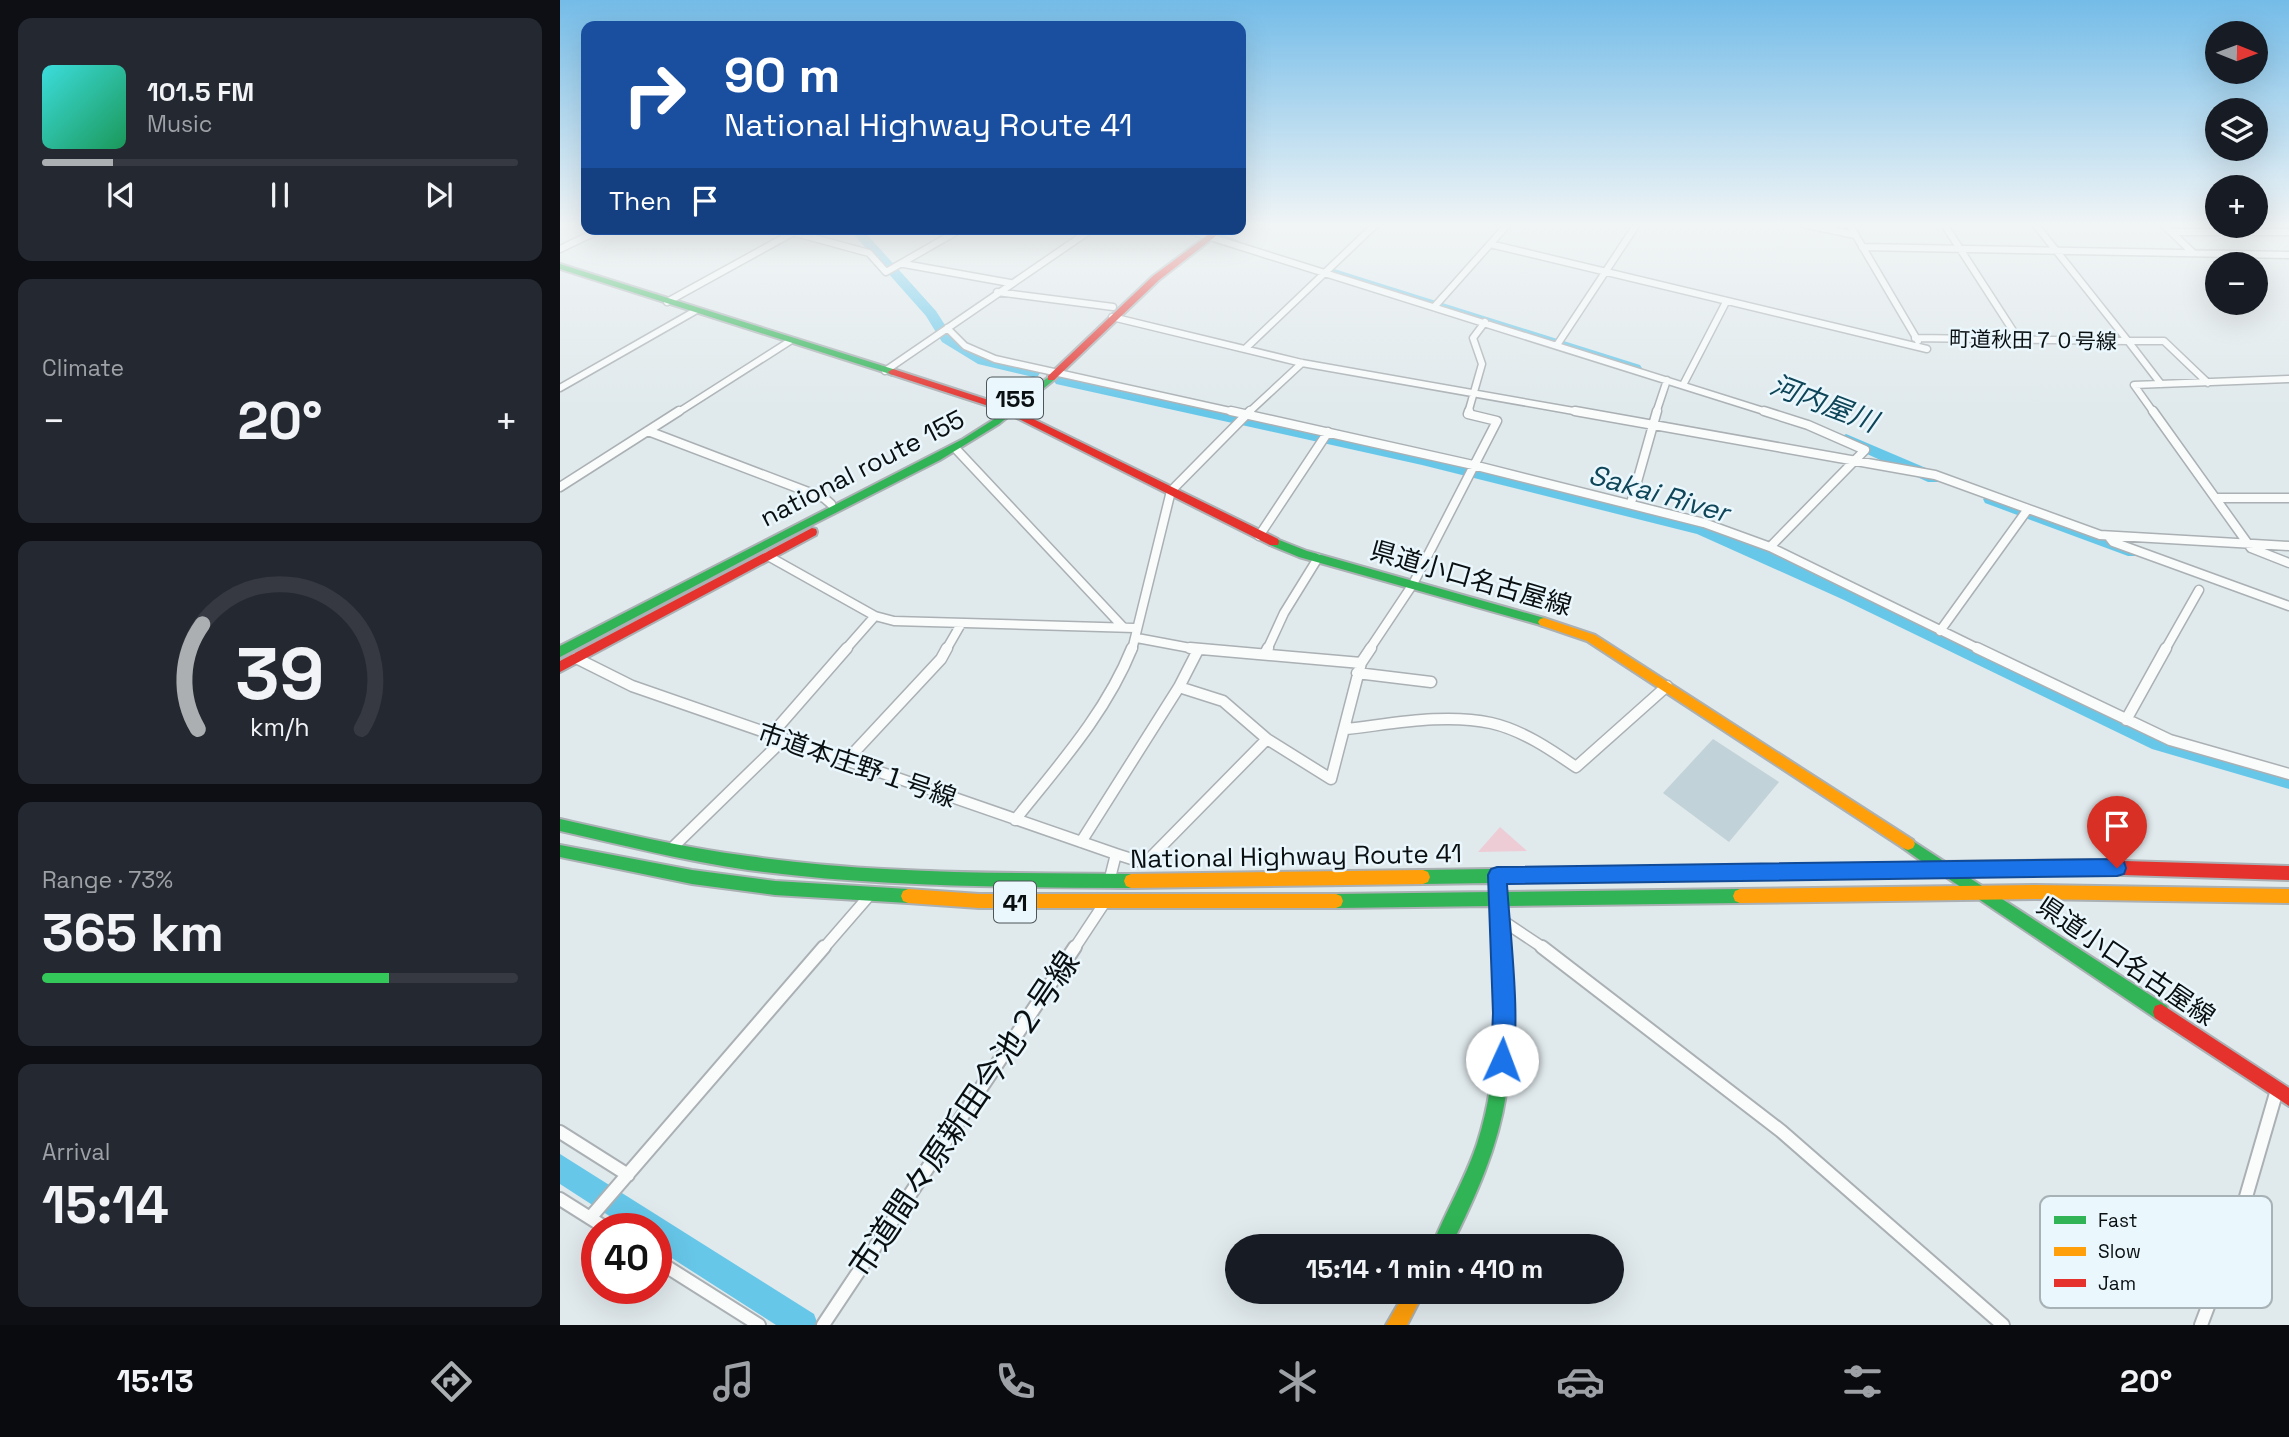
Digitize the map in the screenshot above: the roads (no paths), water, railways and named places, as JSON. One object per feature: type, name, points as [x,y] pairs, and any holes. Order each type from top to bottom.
[{"type":"main road","name":"県道小口名古屋線","points":[[619,286],[1008,410],[1259,536],[1318,558],[1566,628],[1610,649],[1947,868],[2289,1098]]},
{"type":"main road","name":"national route 155","points":[[560,649],[743,553],[956,449],[1008,410],[1113,312],[1146,286]]},
{"type":"main road","name":"national route 155","points":[[743,553],[831,504],[948,445],[1008,410]]},
{"type":"main road","name":"155","points":[[560,667],[768,556],[889,489],[935,460]]},
{"type":"main road","name":"155","points":[[560,640],[737,549],[799,521]]},
{"type":"main road","name":"National Highway Route 41","points":[[560,825],[670,850],[748,863],[861,874],[977,880],[1109,881],[2104,867],[2289,873]]},
{"type":"main road","name":"National Highway Route 41","points":[[560,851],[692,877],[869,896],[979,901],[1499,899],[1984,893],[2208,893],[2289,896]]},
{"type":"main road","points":[[1447,1234],[1472,1179],[1487,1136],[1499,1086],[1504,1013],[1497,875]]},
{"type":"main road","points":[[1396,1325],[1408,1304]]},
{"type":"street","points":[[667,302],[696,286]]},
{"type":"street","points":[[885,371],[1006,286]]},
{"type":"street","points":[[1246,348],[1311,286]]},
{"type":"street","points":[[1370,286],[1808,425],[1865,450],[1770,547]]},
{"type":"street","points":[[1435,306],[1453,286]]},
{"type":"street","points":[[1557,345],[1595,286]]},
{"type":"street","points":[[1658,286],[1927,349],[1915,338],[1884,286]]},
{"type":"street","points":[[1982,286],[2017,340]]},
{"type":"street","name":"町道秋田７０号線","points":[[2084,286],[2128,341]]},
{"type":"street","points":[[997,292],[1113,312],[1302,363],[1936,475],[2109,537],[2289,546]]},
{"type":"street","points":[[1683,385],[1726,302]]},
{"type":"street","points":[[560,388],[695,311]]},
{"type":"street","points":[[1179,687],[1223,701],[1266,740],[1331,779],[1346,729],[1359,668],[1413,584],[1497,421],[1468,414],[1482,360],[1473,338],[1485,322]]},
{"type":"street","points":[[947,328],[965,346],[981,355],[1328,432],[1472,468],[1631,503],[1704,523],[1770,547],[2170,740],[2289,774]]},
{"type":"street","name":"町道秋田７０号線","points":[[1915,338],[2128,341]]},
{"type":"street","points":[[560,487],[789,341]]},
{"type":"street","points":[[2128,341],[2164,341],[2208,383]]},
{"type":"street","points":[[2128,341],[2161,384]]},
{"type":"street","points":[[1015,820],[1083,731],[1126,668],[1171,491],[1302,363]]},
{"type":"street","points":[[2276,379],[2289,387]]},
{"type":"street","points":[[2289,379],[2134,385],[2248,544],[2258,552],[2289,564]]},
{"type":"street","points":[[1631,503],[1667,380]]},
{"type":"street","points":[[648,431],[824,498],[831,504]]},
{"type":"street","points":[[1259,536],[1328,432]]},
{"type":"street","points":[[956,449],[1123,627],[1198,650],[1265,654],[1430,682]]},
{"type":"street","points":[[2216,498],[2289,498]]},
{"type":"street","points":[[1940,631],[2028,509]]},
{"type":"street","points":[[2109,537],[2113,542],[2289,606]]},
{"type":"street","points":[[768,556],[875,616],[894,621],[1123,627]]},
{"type":"street","points":[[1265,654],[1284,613],[1318,558]]},
{"type":"street","points":[[2126,720],[2199,590]]},
{"type":"street","points":[[771,735],[875,616]]},
{"type":"street","points":[[846,761],[940,659],[961,624]]},
{"type":"street","points":[[1081,842],[1179,687],[1198,650]]},
{"type":"street","name":"市道本庄野１号線","points":[[576,659],[632,686],[1138,861],[1150,858],[1266,740]]},
{"type":"street","points":[[1346,729],[1440,721],[1482,721],[1514,732],[1576,766],[1667,686]]},
{"type":"street","points":[[670,850],[783,740]]},
{"type":"street","points":[[1109,881],[1116,854]]},
{"type":"street","points":[[594,1213],[869,896]]},
{"type":"street","name":"市道間々原新田今池２号線","points":[[823,1325],[1105,902]]},
{"type":"street","points":[[1500,919],[1521,931],[1782,1131],[2003,1325]]},
{"type":"street","points":[[2246,1196],[2277,1090]]},
{"type":"street","points":[[560,1132],[628,1175]]},
{"type":"street","points":[[560,1199],[582,1213]]},
{"type":"street","points":[[672,1270],[759,1325]]},
{"type":"street","points":[[2201,1325],[2207,1308]]},
{"type":"waterway","name":"Sakai River","points":[[906,286],[931,314],[947,339],[983,361],[1033,373]]},
{"type":"waterway","name":"河内屋川","points":[[1375,286],[1635,368]]},
{"type":"waterway","name":"Sakai River","points":[[1061,381],[1422,460],[1702,529],[1850,595],[2159,743],[2289,780]]},
{"type":"waterway","name":"河内屋川","points":[[1846,439],[1934,478]]},
{"type":"waterway","name":"河内屋川","points":[[1991,499],[2134,552]]},
{"type":"waterway","points":[[560,1168],[630,1213]]},
{"type":"waterway","points":[[672,1241],[803,1325]]},
{"type":"waterway","points":[[789,1316],[790,1325]]}]
